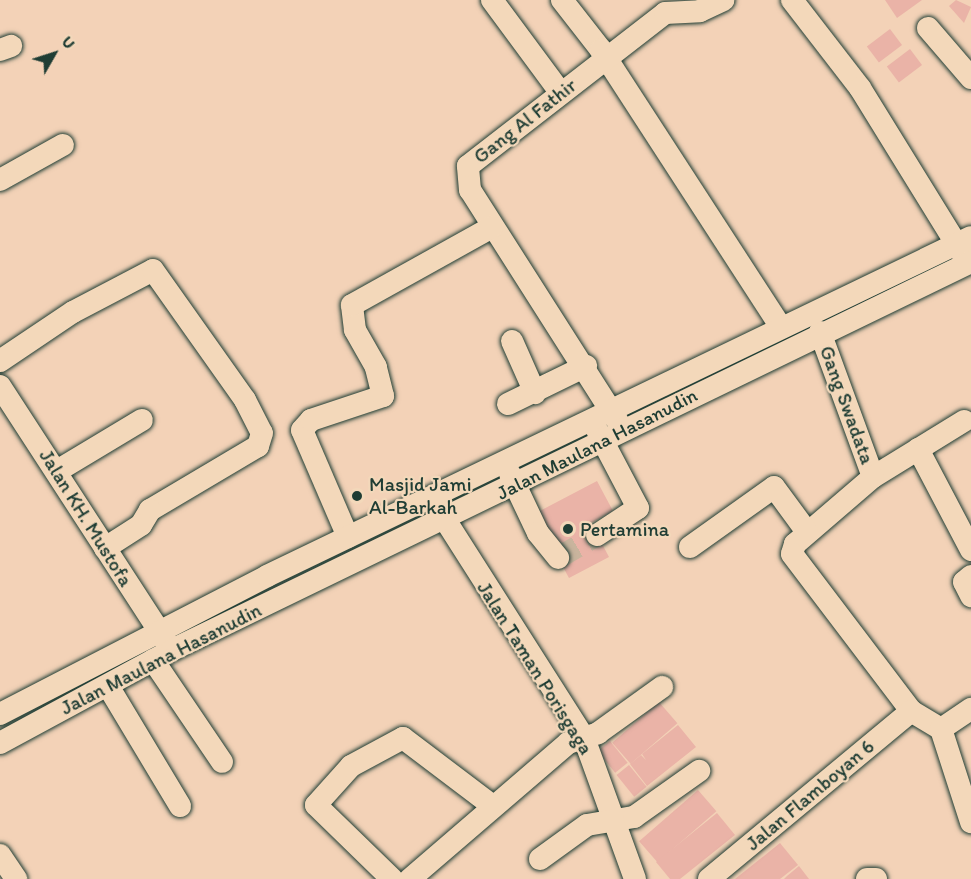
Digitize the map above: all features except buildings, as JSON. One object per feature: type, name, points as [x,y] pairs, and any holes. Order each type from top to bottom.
[{"type":"street","points":[[492,0],[560,92]]},
{"type":"street","points":[[561,0],[606,60],[771,312]]},
{"type":"street","name":"Gang Al Fathir","points":[[624,431],[602,408],[588,369],[492,227],[470,190],[468,166],[560,92],[606,60],[665,13],[700,11],[724,0]]},
{"type":"street","points":[[792,0],[860,88],[954,234],[970,263]]},
{"type":"street","points":[[928,28],[971,78]]},
{"type":"street","points":[[0,180],[63,146]]},
{"type":"street","points":[[348,537],[302,438],[307,423],[383,396],[376,367],[356,330],[352,305],[492,227]]},
{"type":"street","name":"Jalan Maulana Hasanudin","points":[[0,714],[156,626],[505,464],[602,408],[734,348],[771,312],[954,234]]},
{"type":"street","name":"Jalan Maulana Hasanudin","points":[[0,743],[162,655],[516,486],[820,332],[970,263]]},
{"type":"street","points":[[0,361],[73,312],[153,270],[244,400],[262,433],[258,446],[150,510],[141,525],[105,548]]},
{"type":"street","name":"Gang Swadata","points":[[820,332],[873,477]]},
{"type":"street","points":[[512,341],[535,393]]},
{"type":"street","points":[[734,348],[746,370]]},
{"type":"street","points":[[508,404],[588,369]]},
{"type":"street","name":"Jalan KH. Mustofa","points":[[0,386],[156,626],[162,655],[222,762]]},
{"type":"street","points":[[597,535],[638,508],[604,442],[602,408]]},
{"type":"street","points":[[57,471],[142,420]]},
{"type":"street","points":[[964,421],[873,477],[807,532],[793,548],[795,559],[911,711],[941,729],[971,822]]},
{"type":"street","points":[[918,449],[971,550]]},
{"type":"street","points":[[505,464],[538,533],[558,558]]},
{"type":"street","points":[[690,547],[774,487],[807,532]]},
{"type":"street","name":"Jalan Taman Porisgaga","points":[[432,498],[584,738],[618,822],[634,879]]},
{"type":"street","points":[[971,576],[964,582],[971,596]]},
{"type":"street","points":[[108,686],[180,807]]},
{"type":"street","points":[[410,879],[568,743],[584,738],[662,687]]},
{"type":"street","points":[[941,729],[971,709]]},
{"type":"street","name":"Jalan Flamboyan 6","points":[[709,879],[911,711]]},
{"type":"street","points":[[392,879],[316,805],[351,766],[404,738],[493,806]]},
{"type":"street","points":[[540,860],[587,825],[618,822],[634,817],[699,771]]},
{"type":"street","points":[[0,855],[15,879]]},
{"type":"street","points":[[867,879],[876,879]]},
{"type":"tunnel","points":[[558,558],[597,535]]},
{"type":"place","name":"Masjid Jami Al-Barkah","points":[[357,496]]},
{"type":"place","name":"Pertamina","points":[[568,529]]}]
